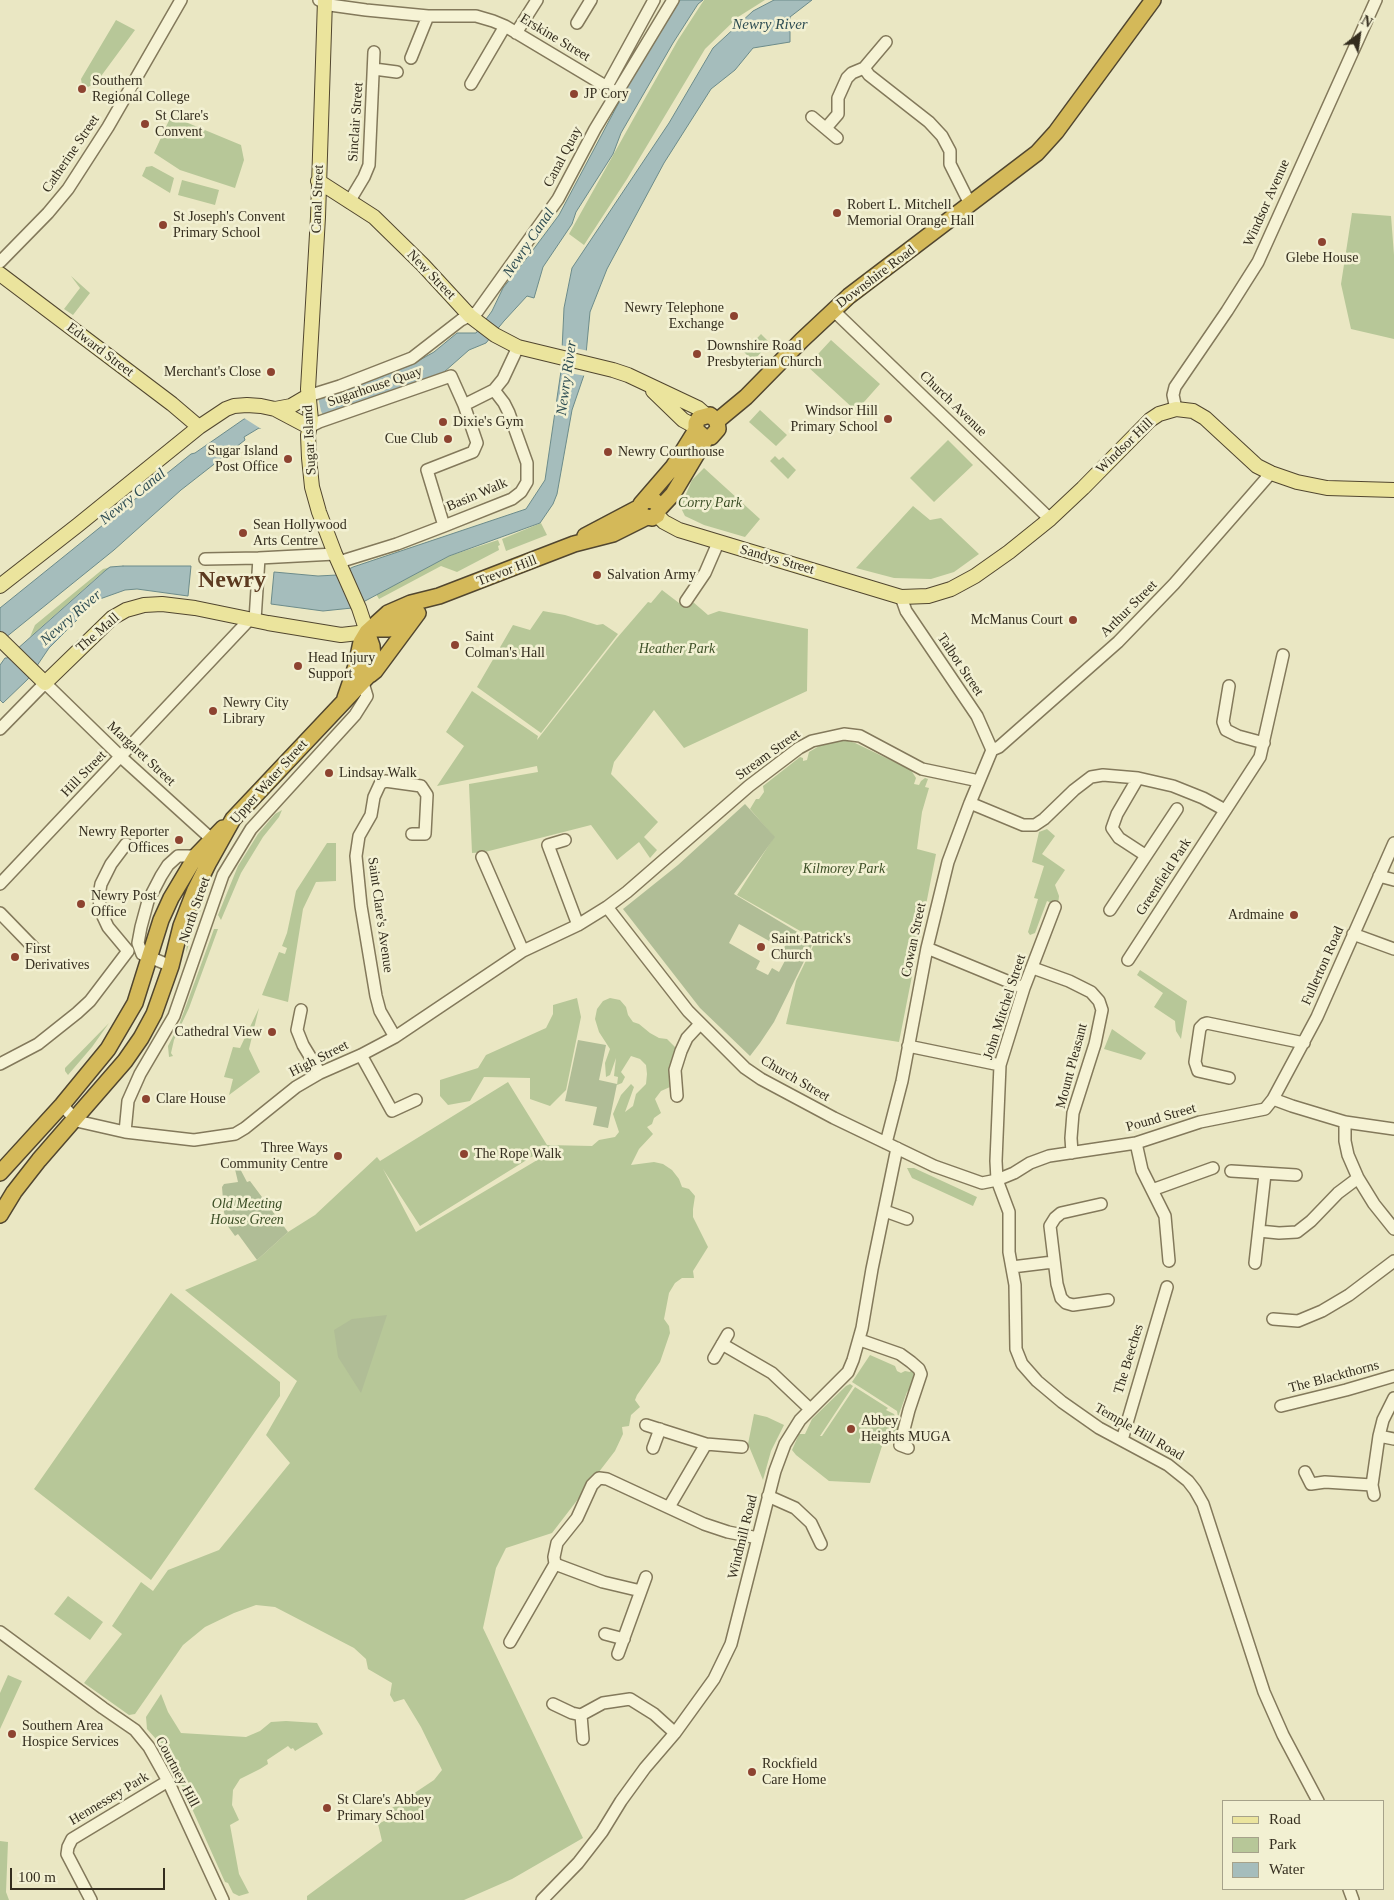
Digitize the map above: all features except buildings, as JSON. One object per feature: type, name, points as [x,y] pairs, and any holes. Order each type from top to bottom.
[{"type":"highway","name":"Downshire Road","points":[[649,510],[673,467],[700,431],[716,432],[718,426],[711,418],[746,397],[833,310],[872,278],[920,244],[1038,153],[1056,132],[1152,0]]},
{"type":"highway","name":"Trevor Hill","points":[[369,631],[388,613],[411,603],[440,596],[574,544],[613,534],[649,510]]},
{"type":"highway","name":"Trevor Hill","points":[[369,631],[388,628],[418,613],[440,596]]},
{"type":"highway","points":[[361,679],[375,671],[418,613]]},
{"type":"highway","name":"Upper Water Street","points":[[0,1215],[14,1192],[38,1160],[126,1061],[141,1038],[154,1014],[171,966],[182,926],[215,842],[233,818],[344,700],[361,679],[356,666],[361,642],[369,631]]},
{"type":"highway","points":[[0,1173],[100,1060],[130,1014],[138,994],[146,956],[171,898],[196,856],[215,842]]},
{"type":"main road","name":"Canal Street","points":[[306,398],[318,216],[323,1]]},
{"type":"main road","name":"New Street","points":[[318,181],[374,217],[476,321],[495,335],[518,347],[613,370],[645,383]]},
{"type":"main road","name":"Edward Street","points":[[0,274],[172,404],[199,427]]},
{"type":"main road","points":[[645,383],[698,408],[711,418]]},
{"type":"main road","points":[[645,383],[683,420],[700,431]]},
{"type":"main road","points":[[275,409],[291,406],[306,398]]},
{"type":"main road","name":"Sugar Island","points":[[306,398],[306,423],[312,487],[319,512],[369,631]]},
{"type":"main road","points":[[0,586],[199,427],[226,409],[234,406],[261,406],[275,409],[306,423]]},
{"type":"main road","points":[[1176,409],[1193,411],[1205,418],[1257,466],[1271,473],[1297,482],[1327,488],[1394,490]]},
{"type":"main road","name":"Windsor Hill","points":[[901,597],[928,596],[951,589],[975,576],[1050,519],[1084,488],[1150,420],[1160,414],[1176,409]]},
{"type":"main road","name":"Sandys Street","points":[[649,510],[664,522],[679,530],[901,597]]},
{"type":"main road","name":"The Mall","points":[[40,678],[112,618],[126,610],[144,605],[162,604],[254,616],[341,635],[369,631]]},
{"type":"main road","points":[[5,644],[40,678]]},
{"type":"street","name":"Catherine Street","points":[[0,262],[48,213],[68,189],[108,127],[181,0]]},
{"type":"street","points":[[516,33],[537,0]]},
{"type":"street","points":[[577,23],[591,0]]},
{"type":"street","points":[[607,86],[654,0]]},
{"type":"street","name":"Canal Quay","points":[[306,398],[412,358],[461,320],[476,321],[481,307],[558,199],[580,154],[673,0]]},
{"type":"street","name":"Windsor Avenue","points":[[1176,409],[1173,395],[1176,387],[1228,311],[1258,262],[1376,0]]},
{"type":"street","name":"Erskine Street","points":[[323,1],[366,10],[428,16],[476,16],[504,26],[617,93]]},
{"type":"street","points":[[411,58],[428,16]]},
{"type":"street","points":[[471,84],[504,26]]},
{"type":"street","points":[[826,128],[838,114],[838,98],[847,78],[852,73],[864,68],[886,42]]},
{"type":"street","name":"Sinclair Street","points":[[348,202],[364,177],[369,165],[374,52]]},
{"type":"street","name":"Sinclair Street","points":[[374,68],[397,72]]},
{"type":"street","points":[[864,68],[869,75],[936,128],[950,151],[950,164],[970,204]]},
{"type":"street","points":[[812,116],[837,138]]},
{"type":"street","name":"Church Avenue","points":[[833,310],[1050,519]]},
{"type":"street","points":[[444,526],[427,470],[473,452],[476,443],[464,405],[494,390],[503,379],[518,347]]},
{"type":"street","name":"Sugarhouse Quay","points":[[306,423],[319,422],[451,376],[464,405]]},
{"type":"street","name":"Basin Walk","points":[[205,560],[258,564],[339,562],[397,544],[512,499],[521,492],[528,482],[527,463],[509,413],[494,390]]},
{"type":"street","name":"Arthur Street","points":[[992,750],[999,747],[1118,642],[1174,584],[1271,473]]},
{"type":"street","points":[[686,601],[705,573],[718,543]]},
{"type":"street","points":[[254,616],[258,564]]},
{"type":"street","name":"Talbot Street","points":[[901,597],[906,611],[977,716],[992,750]]},
{"type":"street","name":"Hill Street","points":[[0,884],[254,616]]},
{"type":"street","name":"Greenfield Park","points":[[1128,960],[1224,810],[1260,758],[1283,655]]},
{"type":"street","name":"The Mall","points":[[0,729],[40,678]]},
{"type":"street","name":"Margaret Street","points":[[40,678],[121,757],[215,842]]},
{"type":"street","name":"North Street","points":[[125,1132],[128,1101],[140,1074],[174,1016],[223,875],[251,829],[355,715],[367,696],[361,679]]},
{"type":"street","points":[[1229,686],[1223,722],[1226,730],[1238,736],[1264,743]]},
{"type":"street","name":"Stream Street","points":[[607,907],[627,892],[749,786],[799,748],[812,741],[844,734],[860,736],[922,769],[979,781]]},
{"type":"street","name":"Cowan Street","points":[[892,1145],[908,1046],[927,948],[948,862],[992,750]]},
{"type":"street","points":[[970,803],[1023,825],[1035,825],[1091,777],[1103,775],[1138,778],[1173,786],[1203,798],[1224,810]]},
{"type":"street","name":"Greenfield Park","points":[[1138,778],[1117,814],[1112,828],[1119,838],[1145,855]]},
{"type":"street","name":"Saint Clare's Avenue","points":[[395,1037],[380,1011],[376,996],[361,906],[356,856],[359,836],[370,814],[374,797],[380,784],[385,781],[421,786],[428,795],[426,834],[412,834]]},
{"type":"street","name":"Greenfield Park","points":[[1110,910],[1176,808]]},
{"type":"street","points":[[564,840],[548,845],[578,925]]},
{"type":"street","name":"Fullerton Road","points":[[1273,1099],[1304,1043],[1394,843]]},
{"type":"street","points":[[126,844],[110,864],[101,884],[99,895],[100,910],[108,927],[128,951],[171,966]]},
{"type":"street","points":[[482,857],[524,951]]},
{"type":"street","points":[[1379,876],[1394,880]]},
{"type":"street","name":"High Street","points":[[75,1119],[125,1132],[194,1140],[235,1134],[245,1128],[288,1092],[320,1073],[361,1055],[395,1037],[524,951],[578,925],[607,907]]},
{"type":"street","name":"Church Street","points":[[607,907],[688,1011],[745,1068],[761,1079],[834,1118],[934,1166],[982,1183],[997,1180]]},
{"type":"street","name":"John Mitchel Street","points":[[997,1180],[995,1145],[1000,1065],[1024,988],[1055,907]]},
{"type":"street","points":[[0,913],[34,948]]},
{"type":"street","points":[[1353,934],[1394,949]]},
{"type":"street","points":[[927,948],[1024,988]]},
{"type":"street","points":[[0,1064],[38,1044],[77,1013],[90,1001],[128,951]]},
{"type":"street","name":"Mount Pleasant","points":[[1033,968],[1091,992],[1099,1001],[1102,1010],[1095,1044],[1073,1113],[1072,1153]]},
{"type":"street","points":[[301,1010],[297,1030],[303,1045],[320,1073]]},
{"type":"street","points":[[1229,1078],[1208,1075],[1198,1071],[1195,1062],[1200,1028],[1204,1024],[1207,1023],[1304,1043]]},
{"type":"street","points":[[677,1096],[675,1070],[680,1051],[686,1038],[700,1024]]},
{"type":"street","points":[[908,1046],[1000,1065]]},
{"type":"street","points":[[361,1055],[392,1110],[416,1100]]},
{"type":"street","points":[[1273,1099],[1345,1122],[1394,1129]]},
{"type":"street","name":"Pound Street","points":[[997,1180],[1014,1173],[1030,1163],[1049,1156],[1136,1143],[1200,1122],[1265,1109],[1273,1099]]},
{"type":"street","points":[[62,1105],[75,1119]]},
{"type":"street","points":[[1345,1122],[1345,1141],[1348,1155],[1358,1178],[1374,1204],[1394,1229]]},
{"type":"street","points":[[1136,1143],[1142,1170],[1165,1216],[1169,1261]]},
{"type":"street","name":"Windmill Road","points":[[542,1900],[578,1863],[602,1832],[621,1801],[645,1768],[674,1734],[714,1679],[731,1644],[768,1496],[784,1444],[810,1409],[848,1372],[860,1340],[885,1211],[892,1145]]},
{"type":"street","points":[[1152,1190],[1213,1168]]},
{"type":"street","points":[[1231,1172],[1296,1175]]},
{"type":"street","points":[[1255,1263],[1265,1174]]},
{"type":"street","points":[[1259,1231],[1297,1232],[1311,1221],[1338,1193],[1358,1178]]},
{"type":"street","name":"Temple Hill Road","points":[[997,1180],[1009,1212],[1009,1252],[1015,1285],[1016,1349],[1022,1364],[1037,1381],[1062,1402],[1099,1428],[1176,1470],[1188,1481],[1199,1497],[1264,1692],[1283,1735],[1317,1800]]},
{"type":"street","points":[[1101,1204],[1061,1214],[1055,1218],[1050,1226],[1061,1298],[1066,1303],[1073,1305],[1108,1300]]},
{"type":"street","points":[[885,1211],[907,1219]]},
{"type":"street","points":[[1273,1320],[1298,1320],[1322,1311],[1394,1261]]},
{"type":"street","points":[[1012,1267],[1054,1262]]},
{"type":"street","name":"The Beeches","points":[[1122,1440],[1167,1287]]},
{"type":"street","points":[[714,1358],[725,1339],[772,1373],[810,1409]]},
{"type":"street","points":[[860,1340],[900,1354],[922,1374],[909,1410],[900,1445],[908,1448]]},
{"type":"street","name":"The Blackthorns","points":[[1281,1406],[1394,1376]]},
{"type":"street","points":[[1305,1472],[1311,1484],[1325,1482],[1373,1490],[1379,1436],[1383,1420],[1394,1398]]},
{"type":"street","points":[[646,1425],[706,1444],[742,1447]]},
{"type":"street","points":[[653,1448],[660,1429]]},
{"type":"street","points":[[1379,1436],[1394,1439]]},
{"type":"street","points":[[669,1507],[706,1444]]},
{"type":"street","points":[[510,1642],[555,1564],[554,1557],[557,1543],[577,1518],[592,1485],[599,1478],[607,1479],[704,1524],[728,1532],[758,1538]]},
{"type":"street","points":[[768,1496],[795,1508],[811,1523],[820,1544]]},
{"type":"street","points":[[555,1564],[604,1582],[641,1591]]},
{"type":"street","points":[[618,1654],[646,1577]]},
{"type":"street","name":"Courtney Hill","points":[[0,1632],[135,1730],[149,1748],[168,1781],[223,1900]]},
{"type":"street","points":[[605,1634],[624,1639]]},
{"type":"street","points":[[554,1704],[572,1714],[580,1715],[603,1703],[630,1699],[654,1714],[674,1734]]},
{"type":"street","points":[[580,1715],[583,1739]]},
{"type":"street","name":"Hennessey Park","points":[[91,1900],[67,1854],[72,1838],[168,1781]]},
{"type":"green space","points":[[704,0],[765,0],[738,17],[705,49],[627,179],[584,245],[569,234],[678,40]]},
{"type":"green space","points":[[116,20],[135,30],[96,83],[88,87],[82,85],[81,79]]},
{"type":"green space","points":[[171,116],[241,145],[244,160],[235,188],[180,170],[154,153]]},
{"type":"green space","points":[[152,166],[174,178],[170,193],[142,176],[146,167]]},
{"type":"green space","points":[[182,180],[219,190],[215,205],[178,195]]},
{"type":"green space","points":[[1352,213],[1391,216],[1394,255],[1394,339],[1351,329],[1341,284]]},
{"type":"green space","points":[[71,276],[90,293],[73,315],[64,309],[80,288]]},
{"type":"green space","points":[[761,334],[770,343],[753,361],[744,352]]},
{"type":"green space","points":[[831,340],[880,384],[856,411],[807,366]]},
{"type":"green space","points":[[760,410],[787,435],[776,446],[749,422]]},
{"type":"green space","points":[[948,440],[973,465],[934,502],[910,478]]},
{"type":"green space","points":[[775,456],[779,460],[783,457],[796,470],[788,479],[770,461]]},
{"type":"green space","name":"Corry Park","points":[[704,468],[760,519],[745,537],[704,525],[685,516],[682,510],[683,501],[692,480]]},
{"type":"green space","points":[[913,506],[930,520],[941,518],[979,554],[954,572],[931,579],[894,578],[856,568]]},
{"type":"green space","points":[[541,523],[547,535],[506,551],[502,539]]},
{"type":"green space","points":[[498,540],[499,550],[457,572],[441,566],[379,599],[376,594],[449,556]]},
{"type":"green space","points":[[111,567],[30,637],[35,625],[103,569]]},
{"type":"green space","name":"Heather Park","points":[[662,590],[679,603],[683,598],[691,604],[693,602],[708,615],[719,611],[808,629],[807,691],[684,748],[654,710],[614,762],[611,774],[658,822],[644,837],[657,850],[650,858],[639,842],[617,860],[591,825],[485,852],[472,853],[469,784],[538,772],[537,766],[437,786],[464,746],[446,732],[472,691],[538,736],[537,740],[617,638],[648,602],[651,603]]},
{"type":"green space","points":[[543,611],[565,615],[597,625],[603,624],[618,634],[541,733],[477,687],[513,625],[530,630]]},
{"type":"green space","name":"Kilmorey Park","points":[[845,740],[911,770],[916,778],[914,784],[919,785],[925,778],[928,779],[925,787],[929,788],[922,812],[917,849],[936,854],[899,1042],[786,1024],[796,981],[816,940],[737,895],[774,837],[750,809],[756,799],[759,799],[764,792],[763,786],[800,757],[803,758],[803,761],[807,760],[809,752],[821,745]]},
{"type":"green space","points":[[745,804],[775,837],[734,894],[813,943],[774,1022],[750,1056],[700,1008],[623,909],[678,865]],"holes":[[[739,924],[771,942],[775,936],[787,942],[783,950],[789,953],[779,972],[772,968],[768,975],[756,969],[760,961],[729,943]]]},
{"type":"green space","points":[[282,810],[241,873],[221,920],[218,915],[238,866],[258,834],[275,814]]},
{"type":"green space","points":[[1047,829],[1055,836],[1042,854],[1065,870],[1055,885],[1059,896],[1058,906],[1047,901],[1035,933],[1030,935],[1028,932],[1038,899],[1034,898],[1044,866],[1032,862],[1039,832]]},
{"type":"green space","points":[[327,843],[336,843],[336,881],[316,882],[303,909],[288,1002],[262,995],[279,952],[285,954],[287,948],[282,946],[287,933],[296,891]]},
{"type":"green space","points":[[214,871],[186,953],[188,936],[196,910]]},
{"type":"green space","points":[[214,929],[218,929],[189,1008],[174,1040],[171,1053],[173,1056],[169,1057],[168,1046],[179,1025]]},
{"type":"green space","points":[[1140,970],[1187,1001],[1181,1039],[1176,1031],[1175,1021],[1154,1007],[1163,993],[1137,975]]},
{"type":"green space","points":[[577,998],[581,1017],[566,1090],[550,1106],[530,1099],[530,1078],[484,1077],[470,1101],[448,1105],[440,1096],[440,1080],[478,1068],[486,1055],[546,1028],[553,1014],[553,1005]]},
{"type":"green space","points":[[610,998],[620,1000],[626,1007],[628,1015],[633,1022],[659,1038],[667,1039],[675,1047],[670,1087],[661,1091],[655,1099],[661,1113],[647,1127],[653,1134],[639,1149],[631,1165],[654,1162],[663,1164],[672,1170],[682,1187],[689,1189],[695,1196],[693,1217],[708,1247],[693,1271],[694,1278],[682,1278],[675,1283],[669,1293],[664,1319],[669,1326],[670,1333],[660,1362],[637,1395],[635,1400],[640,1407],[631,1415],[629,1426],[622,1427],[623,1434],[615,1451],[552,1533],[506,1548],[496,1568],[483,1628],[583,1838],[512,1879],[464,1900],[307,1900],[307,1896],[382,1841],[378,1824],[390,1818],[386,1812],[434,1780],[442,1770],[421,1727],[404,1699],[394,1702],[390,1695],[392,1683],[368,1669],[366,1659],[354,1648],[275,1607],[256,1605],[205,1627],[183,1645],[135,1714],[129,1715],[84,1683],[122,1634],[112,1626],[141,1582],[153,1591],[168,1570],[219,1550],[290,1463],[266,1435],[297,1381],[185,1290],[257,1260],[288,1232],[315,1215],[377,1157],[380,1161],[508,1082],[547,1145],[592,1146],[599,1140],[615,1137],[619,1132],[613,1114],[621,1095],[631,1084],[634,1087],[625,1112],[633,1106],[636,1094],[646,1084],[647,1074],[646,1065],[640,1059],[631,1056],[621,1072],[625,1077],[622,1083],[617,1085],[618,1077],[614,1076],[616,1058],[610,1075],[606,1077],[605,1063],[610,1049],[599,1032],[595,1019],[597,1009],[603,1001]],"holes":[[[546,1148],[544,1156],[416,1232],[383,1169],[420,1226]]]},
{"type":"green space","points":[[259,1008],[249,1049],[260,1072],[229,1095],[233,1079],[224,1077],[233,1047],[240,1048]]},
{"type":"green space","points":[[109,1023],[92,1047],[68,1075],[65,1068]]},
{"type":"green space","points":[[1112,1029],[1146,1053],[1141,1060],[1104,1049]]},
{"type":"green space","points":[[578,1040],[606,1045],[599,1080],[617,1084],[608,1128],[593,1125],[597,1107],[565,1101]]},
{"type":"green space","name":"Old Meeting House Green","points":[[237,1163],[247,1182],[250,1181],[288,1232],[257,1260],[238,1234],[235,1236],[227,1225],[224,1212],[222,1187],[224,1184],[238,1182],[234,1165]]},
{"type":"green space","points":[[907,1168],[914,1168],[977,1197],[973,1206],[912,1178]]},
{"type":"green space","points":[[171,1293],[280,1382],[280,1396],[151,1580],[34,1489]]},
{"type":"green space","points":[[387,1315],[361,1393],[338,1357],[334,1330],[352,1319]]},
{"type":"green space","points":[[870,1355],[895,1366],[897,1371],[901,1373],[905,1371],[910,1372],[912,1369],[915,1373],[912,1388],[907,1392],[898,1417],[897,1411],[852,1382]]},
{"type":"green space","points":[[850,1384],[853,1386],[820,1436],[822,1436],[855,1387],[888,1408],[886,1410],[894,1414],[900,1426],[896,1434],[889,1438],[886,1444],[882,1446],[870,1483],[829,1481],[792,1450],[799,1434],[805,1434],[812,1419]]},
{"type":"green space","points":[[754,1414],[767,1417],[784,1425],[771,1451],[763,1480],[748,1444]]},
{"type":"green space","points":[[68,1596],[103,1622],[90,1640],[54,1614]]},
{"type":"green space","points":[[8,1675],[22,1681],[0,1729],[0,1693]]},
{"type":"green space","points":[[161,1694],[168,1712],[181,1733],[246,1737],[260,1731],[271,1722],[286,1721],[317,1723],[323,1734],[295,1751],[288,1746],[267,1760],[268,1764],[240,1779],[233,1790],[232,1805],[239,1820],[230,1825],[239,1874],[249,1893],[239,1896],[233,1893],[228,1883],[225,1882],[171,1762],[147,1729],[146,1717]]},
{"type":"green space","points":[[0,1841],[8,1842],[6,1892],[9,1900],[0,1900]]},
{"type":"water","points":[[680,0],[703,0],[698,4],[673,43],[621,133],[613,154],[576,212],[572,224],[543,267],[534,298],[527,296],[486,343],[469,350],[444,372],[417,384],[322,415],[265,429],[259,428],[244,437],[245,440],[181,490],[114,550],[0,642],[0,608],[191,454],[244,419],[354,387],[411,365],[434,352],[457,333],[476,333],[492,311],[503,288],[559,215],[626,89]]},
{"type":"water","name":"Newry River","points":[[774,0],[812,0],[790,17],[790,42],[753,48],[735,70],[711,89],[664,163],[607,269],[590,312],[584,375],[572,410],[557,494],[553,504],[540,523],[449,556],[352,608],[323,611],[271,604],[274,572],[318,576],[337,575],[353,567],[526,509],[545,480],[561,371],[564,308],[572,268],[669,123],[713,48],[753,11]]},
{"type":"water","name":"Newry River","points":[[191,566],[188,596],[137,589],[125,590],[97,600],[49,648],[28,679],[3,703],[0,700],[0,665],[5,658],[106,570],[110,567]]},
{"type":"pier","points":[[560,345],[589,351],[586,376],[558,371]]},
{"type":"pier","points":[[318,397],[324,417],[266,432],[244,418],[305,399]]},
{"type":"place","name":"Southern Regional College","points":[[82,89]]},
{"type":"place","name":"JP Cory","points":[[574,94]]},
{"type":"place","name":"St Clare's Convent","points":[[145,124]]},
{"type":"place","name":"Robert L. Mitchell Memorial Orange Hall","points":[[837,213]]},
{"type":"place","name":"St Joseph's Convent Primary School","points":[[163,225]]},
{"type":"place","name":"Glebe House","points":[[1322,242]]},
{"type":"place","name":"Newry Telephone Exchange","points":[[734,316]]},
{"type":"place","name":"Downshire Road Presbyterian Church","points":[[697,354]]},
{"type":"place","name":"Merchant's Close","points":[[271,372]]},
{"type":"place","name":"Windsor Hill Primary School","points":[[888,419]]},
{"type":"place","name":"Dixie's Gym","points":[[443,422]]},
{"type":"place","name":"Cue Club","points":[[448,439]]},
{"type":"place","name":"Newry Courthouse","points":[[608,452]]},
{"type":"place","name":"Sugar Island Post Office","points":[[288,459]]},
{"type":"place","name":"Sean Hollywood Arts Centre","points":[[243,533]]},
{"type":"place","name":"Salvation Army","points":[[597,575]]},
{"type":"place","name":"McManus Court","points":[[1073,620]]},
{"type":"place","name":"Saint Colman's Hall","points":[[455,645]]},
{"type":"place","name":"Head Injury Support","points":[[298,666]]},
{"type":"place","name":"Newry City Library","points":[[213,711]]},
{"type":"place","name":"Lindsay Walk","points":[[329,773]]},
{"type":"place","name":"Newry Reporter Offices","points":[[179,840]]},
{"type":"place","name":"Newry Post Office","points":[[81,904]]},
{"type":"place","name":"Ardmaine","points":[[1294,915]]},
{"type":"place","name":"Saint Patrick's Church","points":[[761,947]]},
{"type":"place","name":"First Derivatives","points":[[15,957]]},
{"type":"place","name":"Cathedral View","points":[[272,1032]]},
{"type":"place","name":"Clare House","points":[[146,1099]]},
{"type":"place","name":"The Rope Walk","points":[[464,1154]]},
{"type":"place","name":"Three Ways Community Centre","points":[[338,1156]]},
{"type":"place","name":"Abbey Heights MUGA","points":[[851,1429]]},
{"type":"place","name":"Southern Area Hospice Services","points":[[12,1734]]},
{"type":"place","name":"Rockfield Care Home","points":[[752,1772]]},
{"type":"place","name":"St Clare's Abbey Primary School","points":[[327,1808]]},
{"type":"district","name":"Newry","points":[[232,581]]},
{"type":"water label","name":"Newry Canal","points":[[529,243]]},
{"type":"water label","name":"Newry Canal","points":[[133,497]]}]
